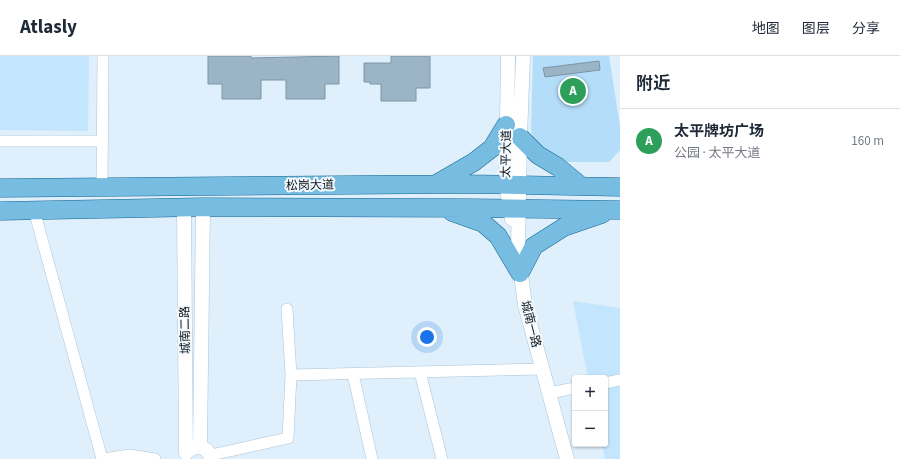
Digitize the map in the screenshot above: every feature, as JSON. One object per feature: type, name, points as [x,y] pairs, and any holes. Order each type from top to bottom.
[{"type":"main road","points":[[435,184],[474,162],[513,131],[538,155],[558,167],[581,186]]},
{"type":"main road","name":"松岗大道","points":[[0,188],[435,184],[512,184],[620,187]]},
{"type":"main road","name":"松岗大道","points":[[0,211],[203,207],[617,210]]},
{"type":"main road","points":[[440,208],[483,223],[498,236],[520,273]]},
{"type":"main road","points":[[520,273],[534,246],[564,227],[617,210]]},
{"type":"street","points":[[102,187],[103,56]]},
{"type":"street","name":"太平大道","points":[[508,56],[513,131]]},
{"type":"street","points":[[514,209],[512,184],[513,131],[523,56]]},
{"type":"street","points":[[0,141],[103,141]]},
{"type":"street","name":"城南二路","points":[[203,207],[207,454]]},
{"type":"street","name":"城南二路","points":[[184,208],[186,456]]},
{"type":"street","name":"城南一路","points":[[514,209],[520,273],[525,305],[567,459]]},
{"type":"street","points":[[34,210],[103,459],[129,455],[155,459]]},
{"type":"street","points":[[207,454],[288,438],[291,375],[287,309]]},
{"type":"street","points":[[291,375],[542,369]]},
{"type":"street","points":[[420,372],[442,459]]},
{"type":"street","points":[[353,374],[372,459]]},
{"type":"street","points":[[608,382],[620,380]]},
{"type":"street","points":[[549,393],[572,389]]},
{"type":"street","name":"城南二路","points":[[186,456],[190,449],[195,447],[207,454]]},
{"type":"shaded area","points":[[0,56],[89,56],[88,131],[0,130]]},
{"type":"shaded area","points":[[533,56],[609,56],[620,126],[620,150],[609,162],[564,162],[536,145],[531,131]]},
{"type":"shaded area","points":[[573,301],[620,308],[620,459],[605,459],[603,447],[608,447],[608,375],[587,375]]},
{"type":"building","points":[[208,56],[251,56],[251,58],[339,56],[339,84],[325,84],[325,99],[286,99],[286,80],[261,80],[261,99],[222,99],[222,84],[208,84]]},
{"type":"building","points":[[391,56],[430,56],[430,88],[416,88],[416,101],[381,101],[381,84],[370,84],[370,82],[364,82],[364,63],[391,63]]},
{"type":"building","points":[[599,61],[600,70],[545,77],[543,68]]},
{"type":"place","name":"太平牌坊广场","points":[[573,91]]}]
